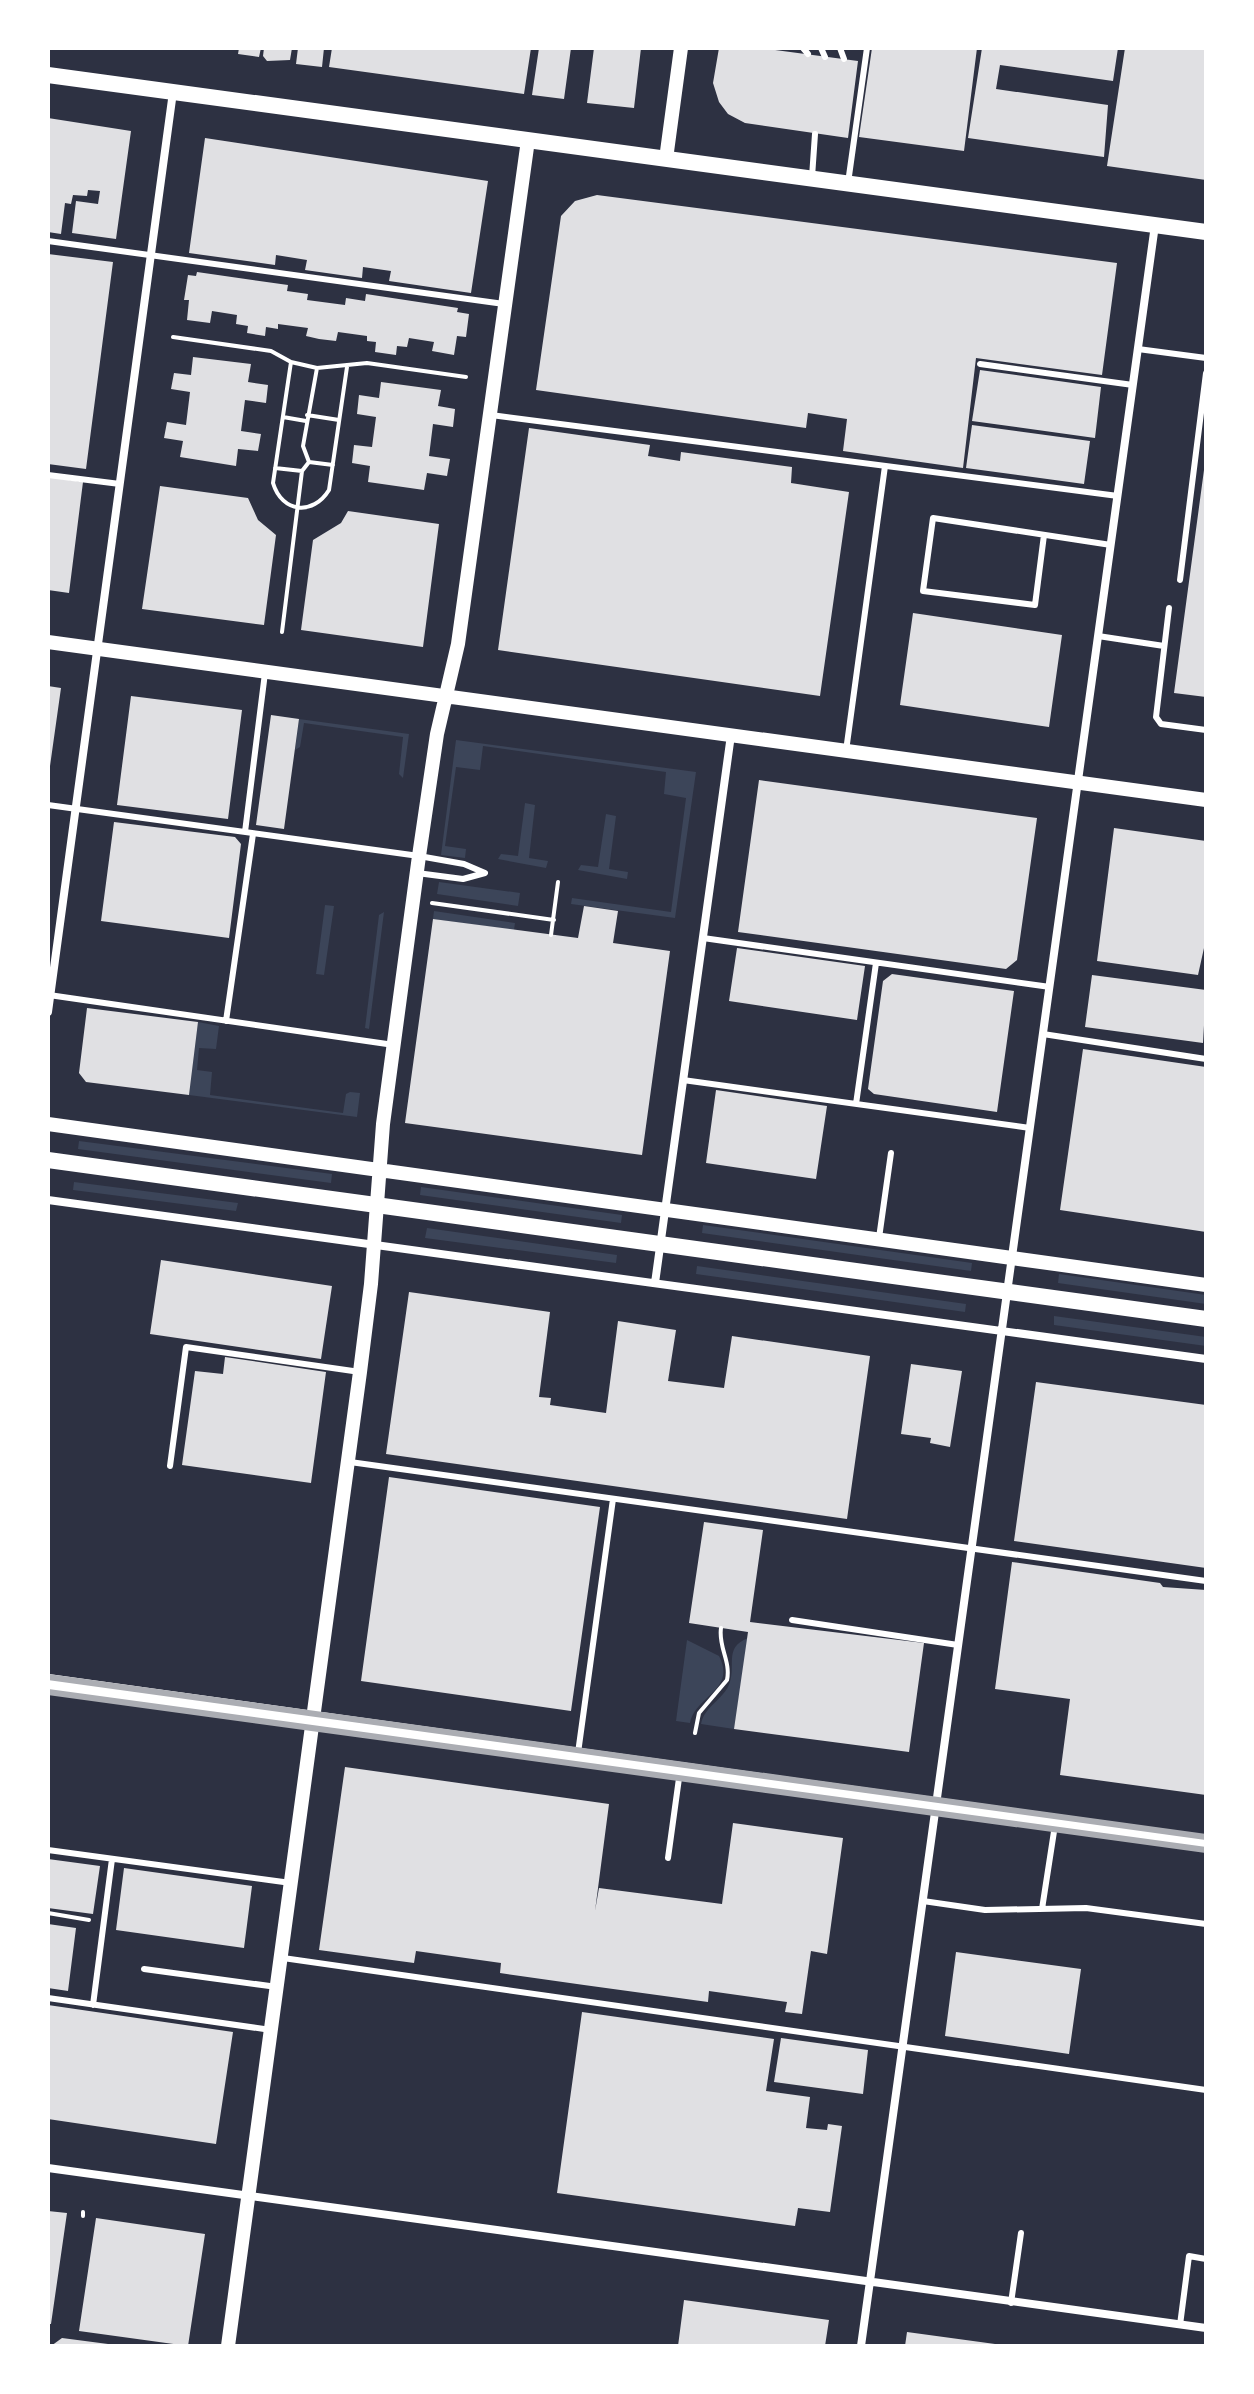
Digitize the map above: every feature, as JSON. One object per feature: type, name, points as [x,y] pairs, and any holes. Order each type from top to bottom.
[{"type":"main road","points":[[48,75],[1206,232]]},
{"type":"main road","points":[[48,1160],[1206,1319]]},
{"type":"main road","points":[[48,1682],[1206,1843]]},
{"type":"street","points":[[666,159],[681,48]]},
{"type":"street","points":[[48,1012],[173,92]]},
{"type":"street","points":[[228,2346],[360,1372],[379,1167],[419,856],[437,734],[458,644],[528,140]]},
{"type":"street","points":[[861,2346],[1155,225]]},
{"type":"street","points":[[48,642],[1206,800]]},
{"type":"street","points":[[655,1283],[731,735]]},
{"type":"street","points":[[48,1124],[379,1167],[1206,1285]]},
{"type":"street","points":[[48,1200],[1206,1359]]},
{"type":"street","points":[[48,2168],[870,2284],[1206,2328]]},
{"type":"lane","points":[[821,48],[825,57]]},
{"type":"lane","points":[[840,48],[844,59]]},
{"type":"lane","points":[[848,183],[867,48]]},
{"type":"lane","points":[[812,178],[818,135]]},
{"type":"lane","points":[[48,241],[505,304]]},
{"type":"lane","points":[[1138,349],[1206,358]]},
{"type":"lane","points":[[980,364],[1133,385]]},
{"type":"lane","points":[[1180,580],[1206,373]]},
{"type":"lane","points":[[490,415],[1118,496]]},
{"type":"lane","points":[[846,751],[885,466]]},
{"type":"lane","points":[[48,475],[120,484]]},
{"type":"lane","points":[[1044,535],[1035,605],[923,591],[933,518],[1111,545]]},
{"type":"lane","points":[[1169,608],[1156,717],[1161,724],[1206,730]]},
{"type":"lane","points":[[1098,636],[1164,646]]},
{"type":"lane","points":[[226,1021],[265,672]]},
{"type":"lane","points":[[48,805],[419,856],[464,864],[485,873],[463,879],[417,873]]},
{"type":"lane","points":[[703,938],[1050,987]]},
{"type":"lane","points":[[856,1104],[876,963]]},
{"type":"lane","points":[[49,996],[394,1045]]},
{"type":"lane","points":[[1043,1034],[1206,1059]]},
{"type":"lane","points":[[683,1080],[1030,1128]]},
{"type":"lane","points":[[879,1238],[891,1153]]},
{"type":"lane","points":[[170,1466],[186,1347],[360,1372]]},
{"type":"lane","points":[[348,1462],[1206,1581]]},
{"type":"lane","points":[[577,1756],[613,1499]]},
{"type":"lane","points":[[792,1620],[958,1645]]},
{"type":"lane","points":[[668,1858],[681,1770]]},
{"type":"lane","points":[[1042,1909],[1055,1822]]},
{"type":"lane","points":[[48,1850],[291,1883]]},
{"type":"lane","points":[[93,2005],[112,1859]]},
{"type":"lane","points":[[923,1901],[985,1910],[1086,1908],[1206,1924]]},
{"type":"lane","points":[[281,1957],[1206,2090]]},
{"type":"lane","points":[[144,1969],[277,1987]]},
{"type":"lane","points":[[48,1998],[271,2030]]},
{"type":"lane","points":[[1011,2303],[1021,2233]]},
{"type":"lane","points":[[1180,2325],[1189,2256],[1206,2259]]},
{"type":"path","points":[[173,337],[271,351],[291,362],[317,368],[367,363],[466,377]]},
{"type":"path","points":[[291,362],[273,483],[277,496],[285,504],[300,509],[311,509],[321,503],[329,490],[347,367]]},
{"type":"path","points":[[309,462],[303,446],[317,368]]},
{"type":"path","points":[[283,417],[339,420]]},
{"type":"path","points":[[309,462],[333,465]]},
{"type":"path","points":[[282,632],[300,509],[302,471],[309,462]]},
{"type":"path","points":[[275,468],[302,471]]},
{"type":"path","points":[[551,935],[558,882]]},
{"type":"path","points":[[435,903],[554,920]]},
{"type":"path","points":[[695,1733],[699,1713],[727,1680],[726,1659],[719,1643],[721,1628]]},
{"type":"path","points":[[48,1913],[104,1922]]},
{"type":"shaded area","points":[[299,719],[409,734],[403,778],[399,774],[403,737],[304,723],[300,747],[295,750]]},
{"type":"shaded area","points":[[456,740],[696,772],[675,918],[571,904],[572,898],[671,912],[686,798],[664,794],[666,772],[483,746],[480,770],[456,767],[445,846],[466,849],[465,858],[441,855]]},
{"type":"shaded area","points":[[525,803],[535,805],[529,858],[548,861],[546,868],[498,859],[501,854],[518,856]]},
{"type":"shaded area","points":[[606,814],[616,816],[609,869],[628,872],[627,879],[578,870],[581,865],[598,867]]},
{"type":"shaded area","points":[[439,882],[520,893],[518,906],[437,894]]},
{"type":"shaded area","points":[[325,905],[334,906],[324,975],[316,974]]},
{"type":"shaded area","points":[[434,911],[515,923],[514,930],[433,919]]},
{"type":"shaded area","points":[[384,912],[369,1029],[365,1028],[379,915]]},
{"type":"shaded area","points":[[198,1022],[219,1026],[216,1049],[199,1048],[197,1070],[212,1072],[210,1095],[343,1113],[346,1094],[360,1093],[357,1117],[189,1095]]},
{"type":"shaded area","points":[[79,1141],[332,1174],[331,1183],[78,1149]]},
{"type":"shaded area","points":[[74,1182],[238,1203],[236,1211],[73,1190]]},
{"type":"shaded area","points":[[421,1187],[622,1215],[621,1223],[420,1195]]},
{"type":"shaded area","points":[[703,1225],[972,1263],[971,1271],[702,1233]]},
{"type":"shaded area","points":[[427,1228],[617,1255],[616,1263],[425,1238]]},
{"type":"shaded area","points":[[697,1266],[966,1304],[965,1312],[696,1274]]},
{"type":"shaded area","points":[[1059,1274],[1206,1295],[1206,1304],[1058,1283]]},
{"type":"shaded area","points":[[1054,1316],[1206,1337],[1206,1346],[1054,1325]]},
{"type":"shaded area","points":[[748,1638],[734,1729],[701,1724],[705,1713],[728,1687],[735,1647]]},
{"type":"shaded area","points":[[687,1640],[719,1656],[723,1668],[719,1685],[699,1706],[690,1723],[676,1721]]},
{"type":"building","points":[[239,48],[261,48],[259,57],[238,54]]},
{"type":"building","points":[[264,48],[292,48],[290,60],[267,61],[263,56]]},
{"type":"building","points":[[298,48],[324,48],[322,67],[296,64]]},
{"type":"building","points":[[332,48],[531,48],[524,94],[329,67]]},
{"type":"building","points":[[539,48],[571,48],[564,99],[532,95]]},
{"type":"building","points":[[594,48],[641,48],[634,108],[587,103]]},
{"type":"building","points":[[719,48],[761,48],[858,61],[848,138],[745,123],[728,114],[719,102],[713,83]]},
{"type":"building","points":[[872,48],[977,48],[964,151],[859,137]]},
{"type":"building","points":[[982,48],[1118,48],[1113,81],[1000,65],[996,89],[1108,105],[1104,157],[968,138]]},
{"type":"building","points":[[1125,48],[1206,48],[1206,180],[1107,166]]},
{"type":"building","points":[[48,118],[131,131],[116,239],[72,233],[76,201],[98,204],[100,191],[88,190],[87,196],[73,195],[71,204],[65,203],[61,234],[48,232]]},
{"type":"building","points":[[205,138],[488,181],[471,293],[389,281],[391,271],[363,267],[362,278],[305,270],[307,260],[276,255],[275,265],[189,253]]},
{"type":"building","points":[[597,195],[1117,263],[1102,375],[976,358],[963,468],[843,451],[847,419],[808,413],[806,428],[536,390],[561,216],[575,201]]},
{"type":"building","points":[[48,254],[113,262],[86,469],[48,464]]},
{"type":"building","points":[[197,272],[288,285],[287,291],[308,294],[307,300],[345,305],[346,298],[365,301],[366,294],[458,308],[457,312],[469,314],[466,337],[457,336],[454,355],[432,351],[434,342],[409,338],[407,347],[397,346],[396,355],[375,352],[376,342],[367,341],[367,336],[338,332],[336,341],[319,339],[306,336],[308,328],[278,324],[278,329],[266,327],[265,336],[247,333],[248,326],[236,324],[237,315],[212,311],[210,323],[187,320],[189,300],[184,300],[188,275],[196,276]]},
{"type":"building","points":[[193,357],[251,364],[248,382],[268,385],[266,403],[245,400],[241,431],[261,434],[258,451],[238,449],[236,466],[180,457],[183,441],[164,438],[167,422],[186,425],[190,392],[171,389],[174,373],[191,375]]},
{"type":"building","points":[[980,370],[1101,387],[1095,438],[972,421]]},
{"type":"building","points":[[381,382],[441,390],[438,406],[455,409],[453,427],[433,424],[429,456],[450,459],[447,476],[427,473],[424,490],[368,482],[370,466],[352,463],[354,445],[372,447],[376,417],[357,414],[359,395],[379,398]]},
{"type":"building","points":[[972,425],[1090,441],[1084,484],[966,468]]},
{"type":"building","points":[[529,428],[650,445],[648,456],[680,461],[681,452],[792,467],[791,483],[849,492],[820,696],[498,650]]},
{"type":"building","points":[[1206,470],[1206,697],[1174,693]]},
{"type":"building","points":[[48,477],[83,482],[69,593],[48,590]]},
{"type":"building","points":[[160,486],[248,498],[258,520],[276,535],[264,625],[142,609]]},
{"type":"building","points":[[348,511],[439,524],[423,647],[301,630],[313,540],[341,523]]},
{"type":"building","points":[[913,613],[1062,635],[1049,727],[900,705]]},
{"type":"building","points":[[48,686],[61,688],[50,766],[48,766]]},
{"type":"building","points":[[131,696],[242,710],[228,819],[117,805]]},
{"type":"building","points":[[271,715],[299,719],[284,829],[256,825]]},
{"type":"building","points":[[759,780],[1037,818],[1017,960],[1006,969],[738,932]]},
{"type":"building","points":[[114,822],[235,837],[241,844],[229,938],[101,921]]},
{"type":"building","points":[[1114,828],[1206,841],[1206,939],[1198,975],[1097,961]]},
{"type":"building","points":[[584,906],[618,911],[613,943],[670,951],[642,1155],[405,1123],[433,919],[578,938]]},
{"type":"building","points":[[737,948],[865,966],[857,1020],[729,1001]]},
{"type":"building","points":[[892,974],[1014,991],[997,1112],[874,1094],[868,1089],[883,981]]},
{"type":"building","points":[[1092,975],[1206,990],[1203,1043],[1085,1027]]},
{"type":"building","points":[[87,1008],[198,1022],[189,1095],[86,1082],[79,1073]]},
{"type":"building","points":[[1083,1049],[1206,1067],[1206,1232],[1060,1210]]},
{"type":"building","points":[[716,1090],[827,1106],[816,1179],[706,1163]]},
{"type":"building","points":[[161,1260],[332,1286],[321,1359],[150,1334]]},
{"type":"building","points":[[409,1292],[550,1312],[539,1397],[551,1398],[550,1405],[606,1413],[618,1321],[676,1330],[668,1381],[724,1388],[732,1336],[870,1356],[847,1519],[386,1454]]},
{"type":"building","points":[[225,1357],[326,1372],[311,1483],[182,1465],[195,1371],[223,1374]]},
{"type":"building","points":[[911,1364],[962,1371],[950,1447],[930,1443],[931,1438],[901,1434]]},
{"type":"building","points":[[1036,1382],[1206,1405],[1206,1568],[1014,1541]]},
{"type":"building","points":[[389,1477],[600,1507],[571,1711],[361,1681]]},
{"type":"building","points":[[704,1522],[763,1530],[750,1622],[924,1643],[909,1752],[734,1729],[748,1632],[689,1623]]},
{"type":"building","points":[[1012,1562],[1160,1583],[1163,1587],[1206,1590],[1206,1795],[1060,1775],[1070,1699],[995,1689]]},
{"type":"building","points":[[345,1767],[609,1804],[595,1911],[599,1888],[722,1904],[733,1823],[843,1838],[827,1954],[811,1951],[802,2014],[785,2012],[787,2002],[709,1991],[708,2002],[584,1985],[500,1973],[501,1963],[416,1951],[414,1963],[319,1950]]},
{"type":"building","points":[[48,1859],[100,1866],[93,1914],[48,1908]]},
{"type":"building","points":[[124,1868],[252,1886],[244,1948],[116,1930]]},
{"type":"building","points":[[48,1924],[76,1928],[68,1991],[48,1988]]},
{"type":"building","points":[[956,1952],[1081,1969],[1069,2054],[945,2036]]},
{"type":"building","points":[[48,2005],[233,2032],[216,2144],[48,2119]]},
{"type":"building","points":[[582,2012],[774,2039],[766,2091],[810,2097],[806,2128],[827,2130],[828,2124],[842,2126],[830,2212],[798,2208],[795,2226],[557,2193]]},
{"type":"building","points":[[781,2038],[868,2050],[863,2094],[774,2082]]},
{"type":"building","points":[[48,2211],[67,2213],[51,2324],[48,2324]]},
{"type":"building","points":[[96,2218],[205,2234],[188,2346],[79,2331]]},
{"type":"building","points":[[684,2300],[829,2320],[825,2346],[678,2346]]},
{"type":"building","points":[[907,2332],[995,2344],[995,2346],[905,2346]]},
{"type":"building","points":[[62,2338],[108,2344],[108,2346],[51,2346]]},
{"type":"railway","points":[[48,1677],[1206,1837]]},
{"type":"railway","points":[[48,1692],[1206,1850]]}]
